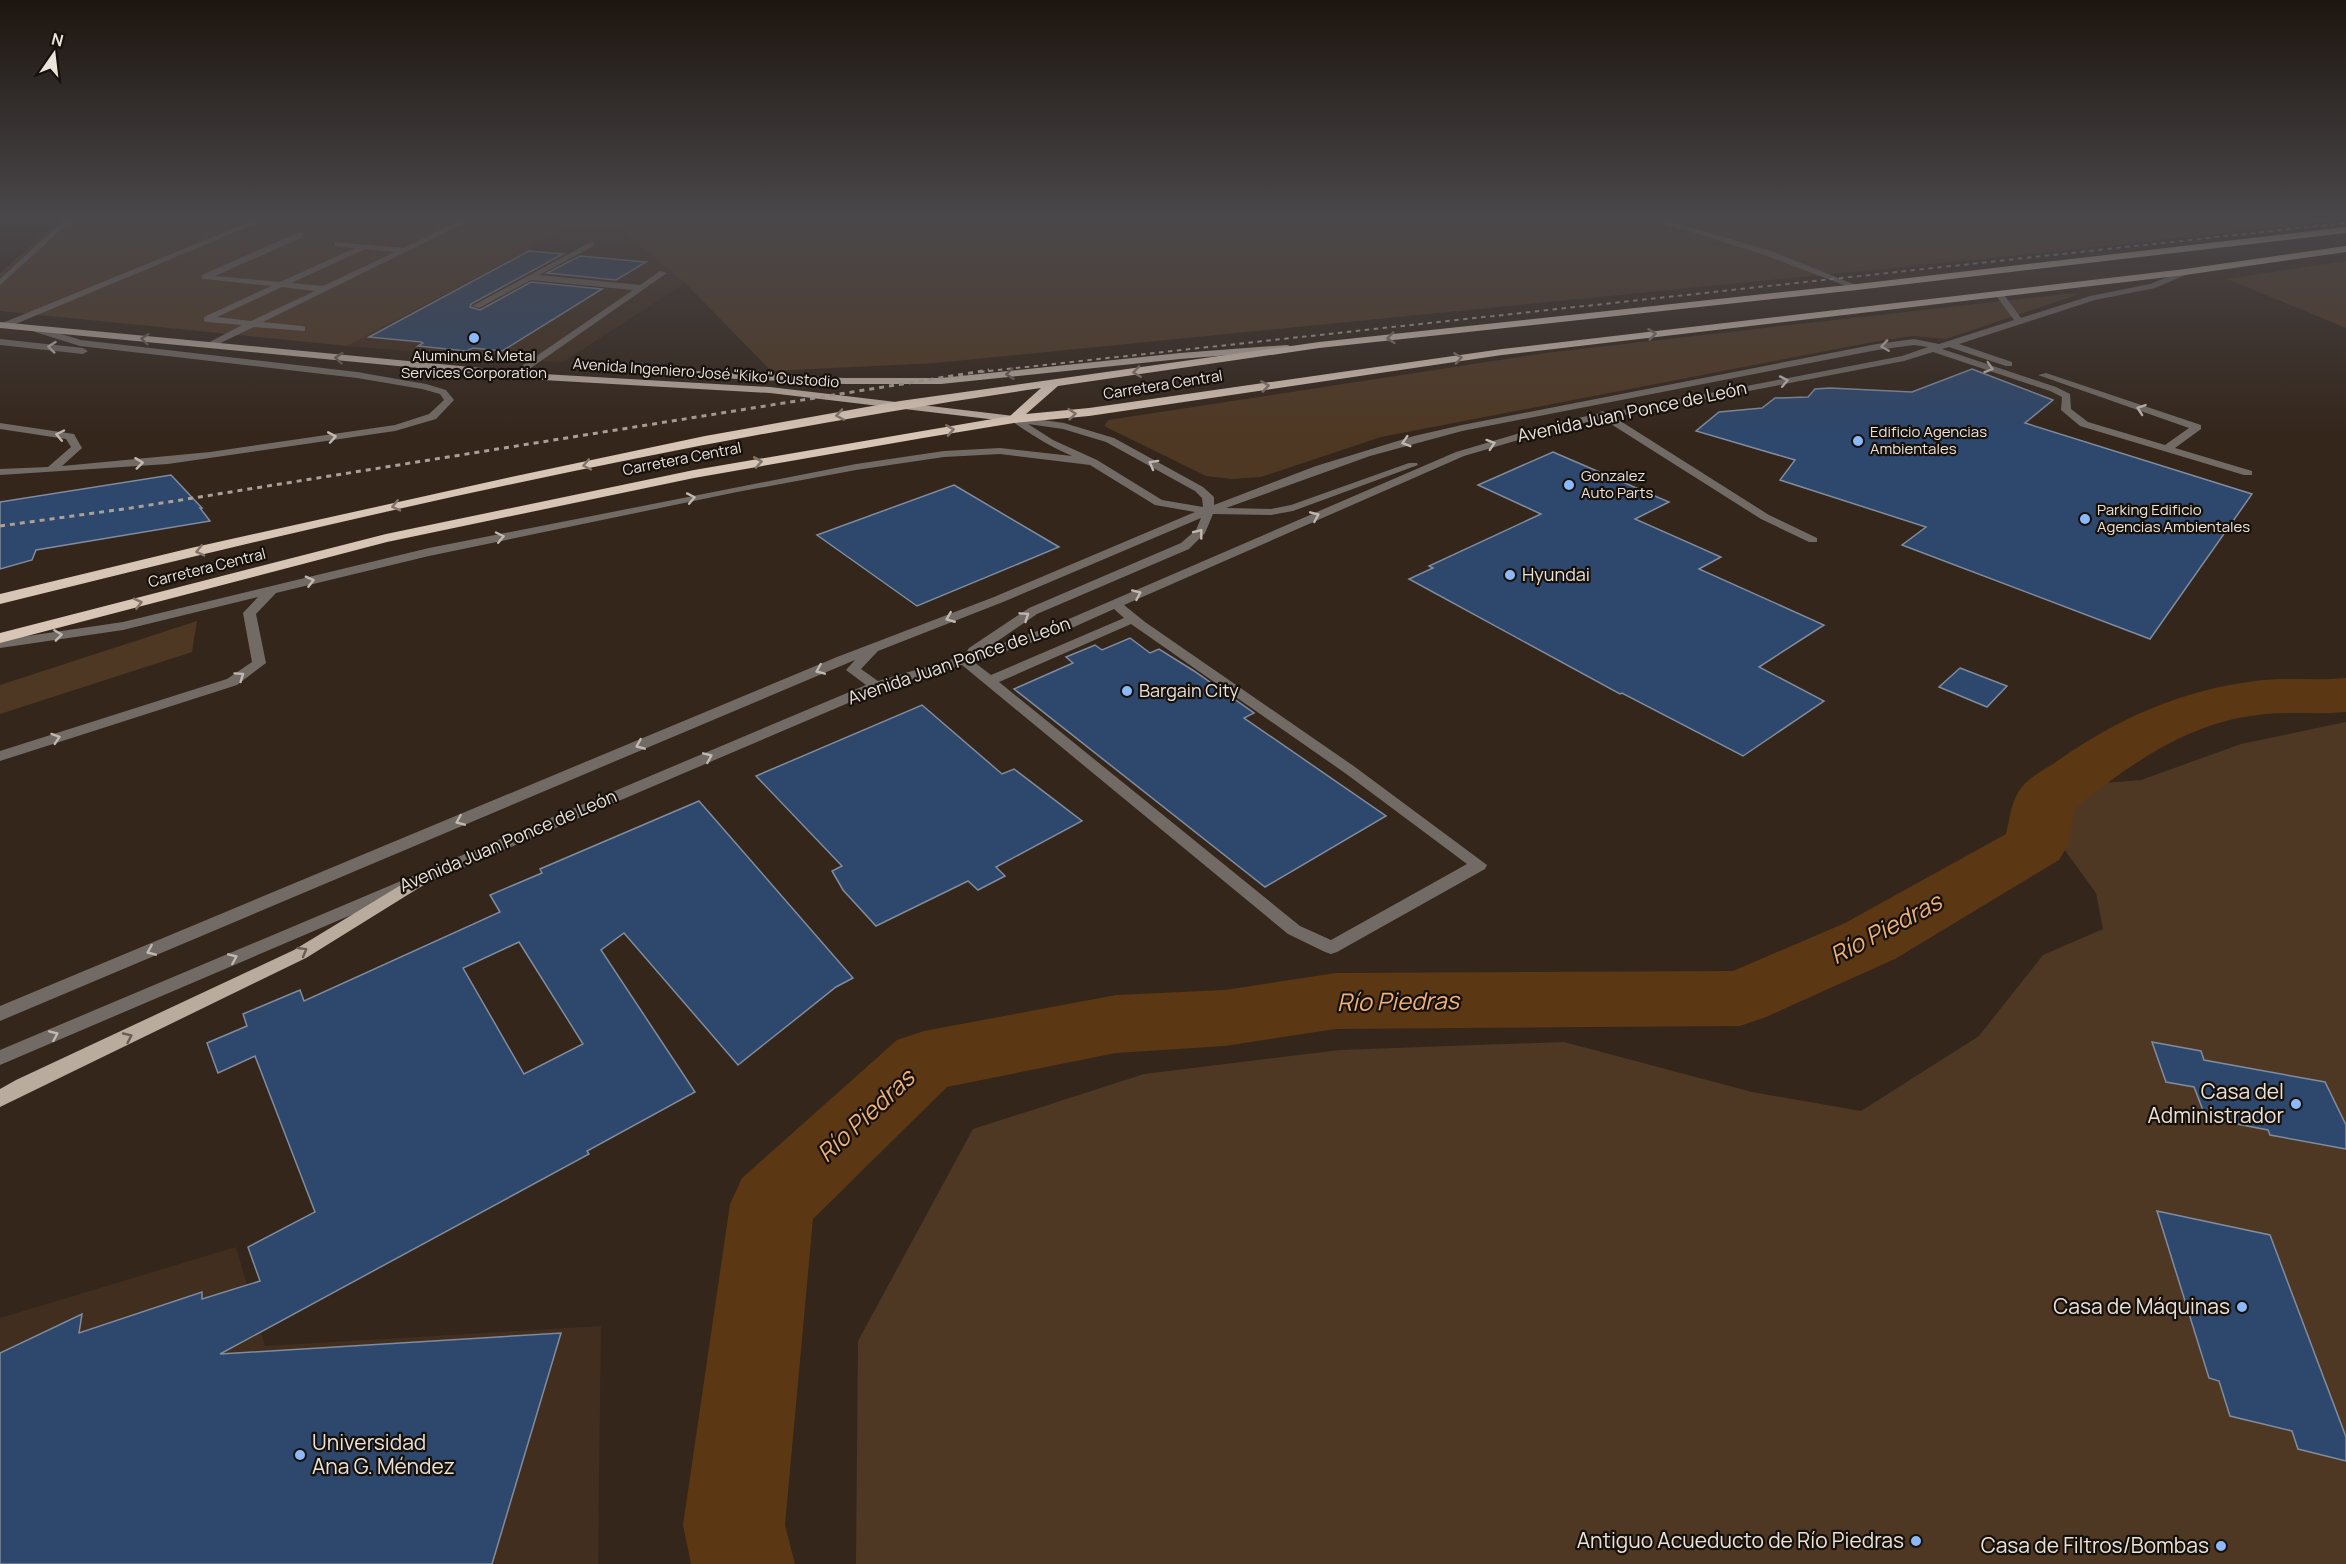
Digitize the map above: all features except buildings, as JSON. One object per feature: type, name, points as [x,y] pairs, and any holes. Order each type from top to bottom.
[{"type":"highway","name":"Carretera Central","points":[[0,599],[245,540],[489,485],[821,418],[1319,345],[1839,289]]},
{"type":"highway","name":"Carretera Central","points":[[0,638],[386,538],[565,499],[724,468],[1014,419],[1089,412],[1502,352],[2041,289]]},
{"type":"highway","points":[[1014,419],[1039,395],[1056,383]]},
{"type":"main road","name":"Avenida Ingeniero José \"Kiko\" Custodio","points":[[1,325],[461,369],[770,390],[1014,419]]},
{"type":"main road","points":[[461,369],[662,372],[844,381],[941,381],[1180,356],[1319,345]]},
{"type":"main road","points":[[0,1099],[23,1085],[300,954],[424,877]]},
{"type":"street","points":[[1,325],[90,289]]},
{"type":"street","points":[[273,289],[207,319],[302,329]]},
{"type":"street","points":[[209,345],[324,289]]},
{"type":"street","points":[[476,306],[508,289]]},
{"type":"street","points":[[522,370],[641,289]]},
{"type":"street","name":"Avenida Juan Ponce de León","points":[[0,1058],[876,686],[939,669],[1060,628],[1460,454],[1558,425],[1904,358],[2093,298],[2137,289]]},
{"type":"street","points":[[1999,294],[2020,322]]},
{"type":"street","points":[[0,472],[81,470],[293,444],[387,429],[429,418],[442,410],[449,400],[443,392],[423,386],[346,373],[80,343],[38,330]]},
{"type":"street","points":[[0,342],[364,383],[423,386]]},
{"type":"street","name":"Avenida Juan Ponce de León","points":[[0,1014],[874,648],[1092,560],[1139,538],[1315,469],[1424,436],[1876,347],[1914,342],[1943,347]]},
{"type":"street","points":[[1943,347],[2197,428],[2166,449]]},
{"type":"street","points":[[1943,347],[2067,396],[2066,410],[2084,424],[2248,473]]},
{"type":"street","points":[[1586,405],[1765,517],[1813,540]]},
{"type":"street","points":[[1014,419],[1049,442],[1093,462],[1159,504],[1209,511],[1271,512],[1293,508],[1427,460],[1460,454]]},
{"type":"street","points":[[1014,419],[1064,426],[1110,440],[1199,489],[1209,497],[1209,511],[1205,527],[1198,537],[1185,546],[1033,611],[962,661],[990,681],[1294,930],[1331,948],[1479,865],[1350,770],[1133,619],[1115,604]]},
{"type":"street","points":[[0,426],[70,436],[77,448],[51,471]]},
{"type":"street","points":[[0,644],[123,626],[429,552],[737,489],[867,466],[944,454],[1000,451],[1093,462]]},
{"type":"street","points":[[0,756],[232,682],[259,663],[249,613],[271,591]]},
{"type":"street","points":[[990,681],[1133,619]]},
{"type":"street","points":[[874,648],[854,670],[876,686]]},
{"type":"shaded area","points":[[0,289],[454,289],[347,346],[0,311]]},
{"type":"shaded area","points":[[454,289],[676,289],[563,362],[498,359],[347,346]]},
{"type":"shaded area","points":[[691,289],[1679,289],[935,363],[771,371]]},
{"type":"shaded area","points":[[2251,289],[2346,289],[2346,328]]},
{"type":"shaded area","points":[[2079,294],[1946,339],[1912,336],[1873,342],[1381,437],[1261,477],[1232,479],[1206,476],[1104,426],[1108,420],[1546,353]]},
{"type":"shaded area","points":[[197,621],[192,652],[0,714],[0,685]]},
{"type":"shaded area","points":[[2346,722],[2346,1564],[856,1564],[858,1341],[973,1129],[1144,1074],[1340,1050],[1564,1042],[1752,1092],[1861,1111],[1979,1036],[2043,955],[2103,929],[2096,893],[2021,790],[2141,780],[2241,744]]},
{"type":"shaded area","name":"Universidad Ana G. Méndez","points":[[236,1247],[265,1346],[601,1326],[598,1564],[0,1564],[0,1318]]},
{"type":"waterway","name":"Río Piedras","points":[[743,1564],[734,1525],[772,1204],[924,1061],[1116,1024],[1225,1018],[1336,1001],[1740,998],[1870,941],[2036,845],[2045,800],[2094,763],[2142,733],[2195,711],[2224,703],[2266,697],[2346,695]]},
{"type":"railway","points":[[980,372],[1741,289]]},
{"type":"railway","points":[[0,526],[131,508],[989,370]]},
{"type":"place","name":"Aluminum & Metal Services Corporation","points":[[474,338]]},
{"type":"place","name":"Edificio Agencias Ambientales","points":[[1858,441]]},
{"type":"place","name":"Gonzalez Auto Parts","points":[[1569,485]]},
{"type":"place","name":"Parking Edificio Agencias Ambientales","points":[[2085,519]]},
{"type":"place","name":"Hyundai","points":[[1510,575]]},
{"type":"place","name":"Bargain City","points":[[1127,691]]},
{"type":"place","name":"Casa del Administrador","points":[[2296,1104]]},
{"type":"place","name":"Casa de Máquinas","points":[[2242,1307]]},
{"type":"place","name":"Universidad Ana G. Méndez","points":[[300,1455]]},
{"type":"place","name":"Antiguo Acueducto de Río Piedras","points":[[1916,1541]]},
{"type":"place","name":"Casa de Filtros/Bombas","points":[[2221,1546]]}]
